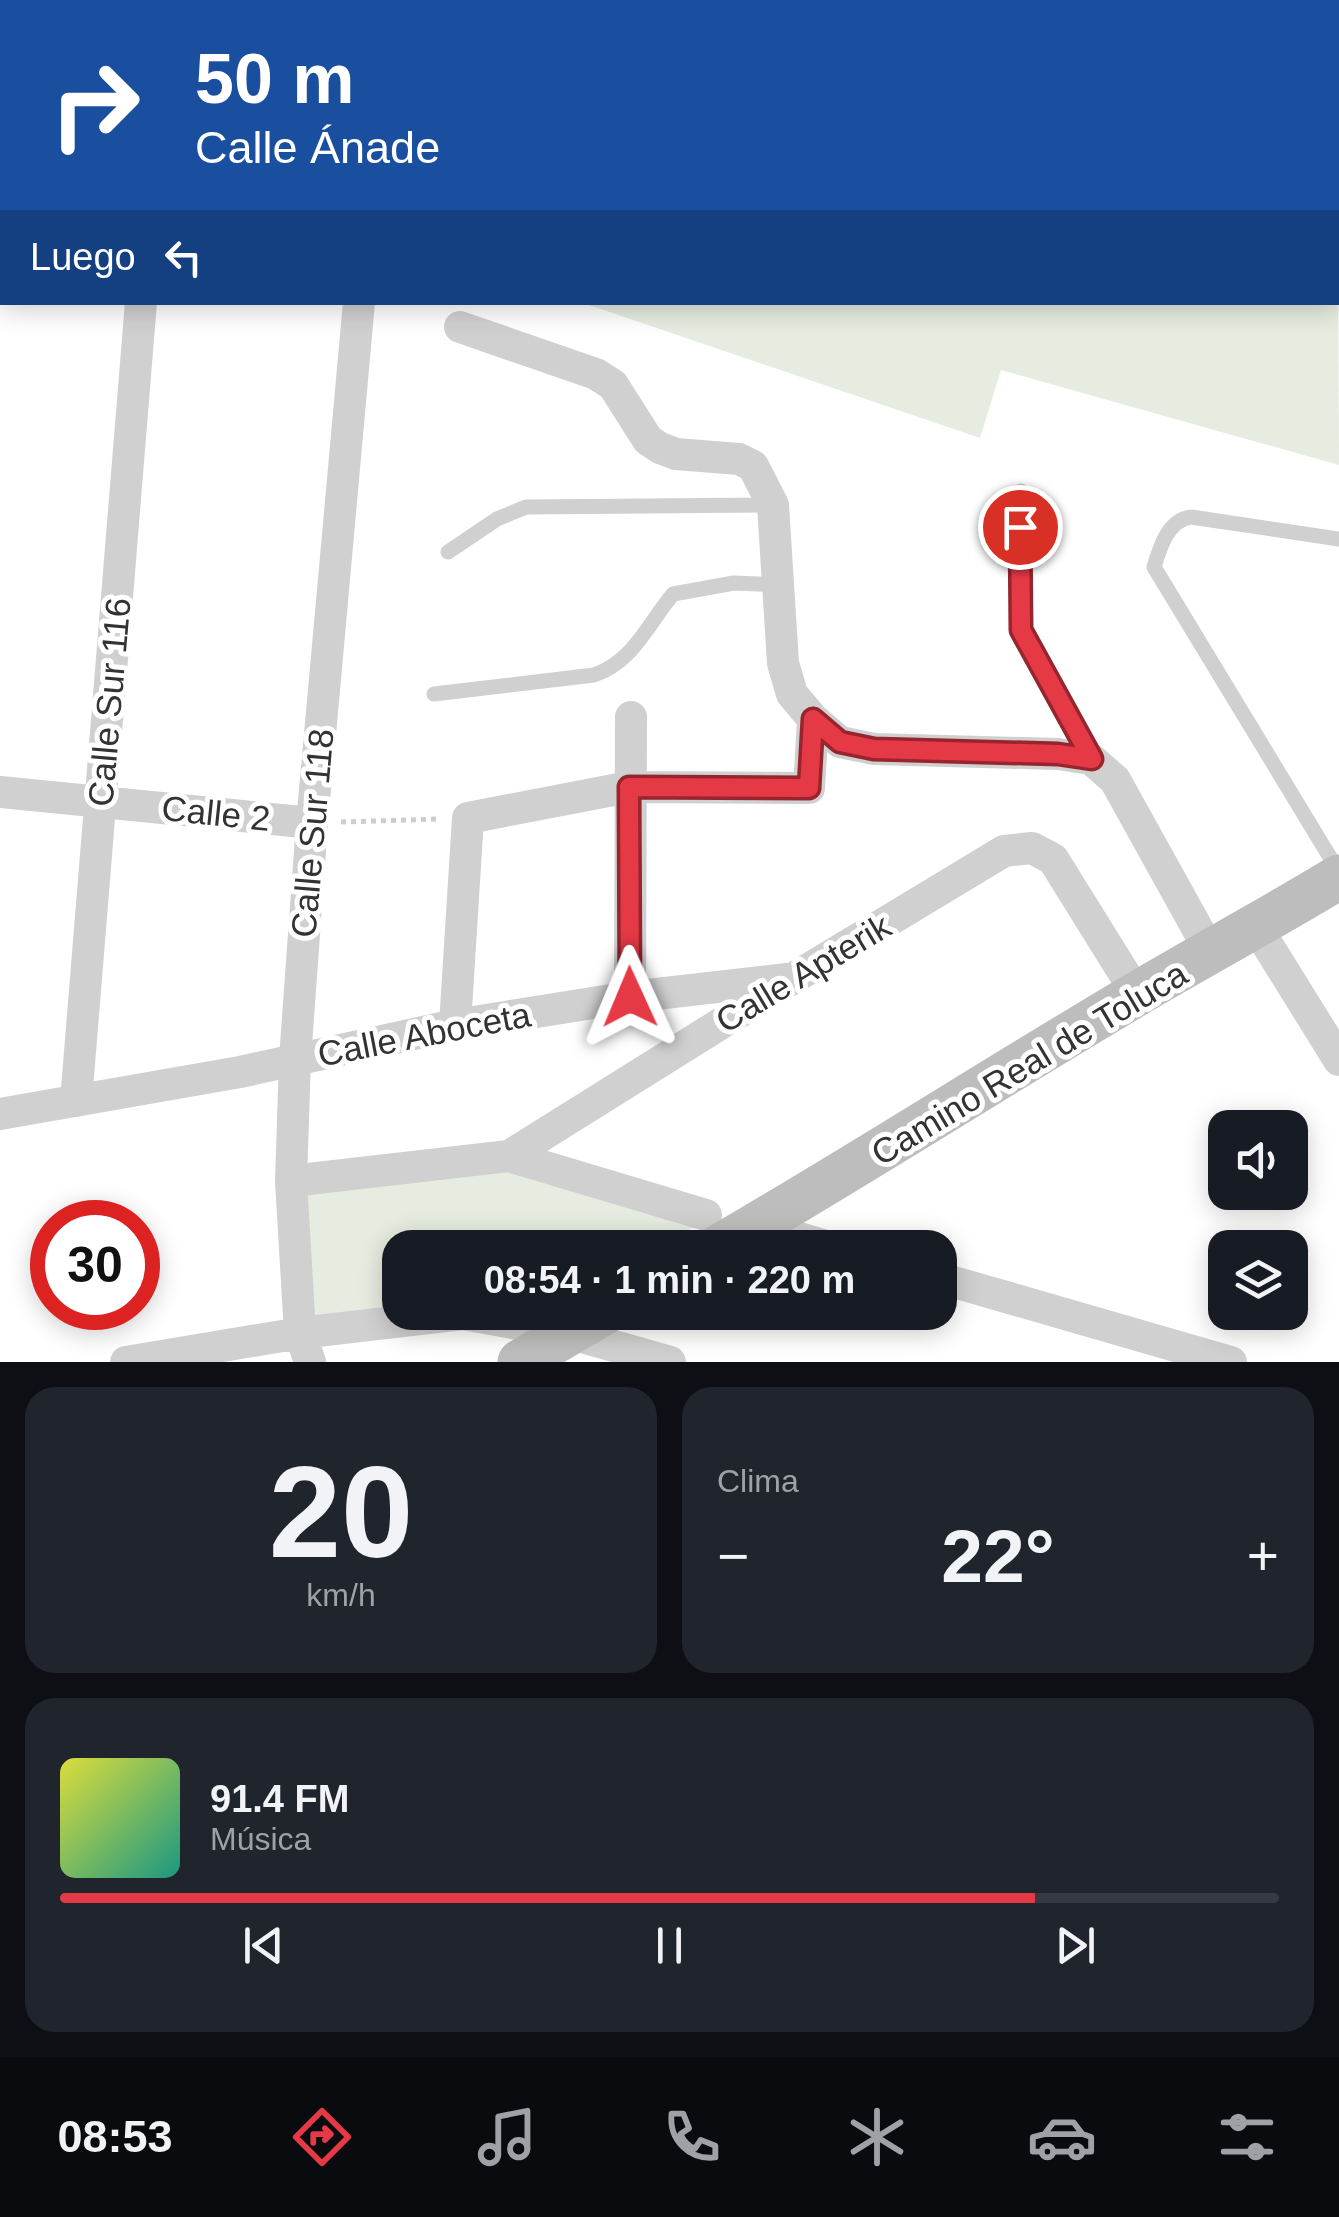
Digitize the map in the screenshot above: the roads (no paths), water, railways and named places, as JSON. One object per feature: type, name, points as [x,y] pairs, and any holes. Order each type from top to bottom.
[{"type":"main road","name":"Camino Real de Toluca","points":[[726,1229],[853,1170],[1137,994],[1257,928],[1339,874]]},
{"type":"main road","points":[[520,1362],[575,1330]]},
{"type":"street","name":"Calle Sur 116","points":[[76,1101],[141,305]]},
{"type":"street","name":"Calle Sur 118","points":[[304,1347],[291,1181],[295,1060],[324,823],[360,305]]},
{"type":"street","points":[[460,327],[596,374],[614,385],[648,440],[676,454],[739,459],[754,466],[773,504],[783,663],[792,694],[813,719],[840,742],[874,749],[1058,754],[1092,759],[1115,780],[1211,953]]},
{"type":"street","points":[[630,997],[631,717]]},
{"type":"street","points":[[455,1025],[468,818],[629,787],[809,788],[813,719]]},
{"type":"street","name":"Calle 2","points":[[0,792],[324,823]]},
{"type":"street","name":"Calle Apterik","points":[[291,1181],[509,1156],[1004,851],[1032,848],[1053,859],[1137,994]]},
{"type":"street","points":[[1257,928],[1339,1060]]},
{"type":"street","name":"Calle Aboceta","points":[[0,1114],[295,1060],[455,1025],[630,997],[792,979]]},
{"type":"street","points":[[509,1156],[726,1229]]},
{"type":"street","points":[[957,1283],[1231,1362]]},
{"type":"street","points":[[126,1362],[304,1347],[386,1330]]},
{"type":"street","points":[[602,1330],[670,1362]]},
{"type":"lane","points":[[1021,490],[1021,630],[1092,759]]},
{"type":"lane","points":[[448,552],[497,519],[526,507],[773,504]]},
{"type":"lane","points":[[1339,540],[1191,517],[1172,525],[1154,567],[1339,874]]},
{"type":"lane","points":[[434,694],[594,676],[624,660],[673,594],[734,583],[778,585]]}]
